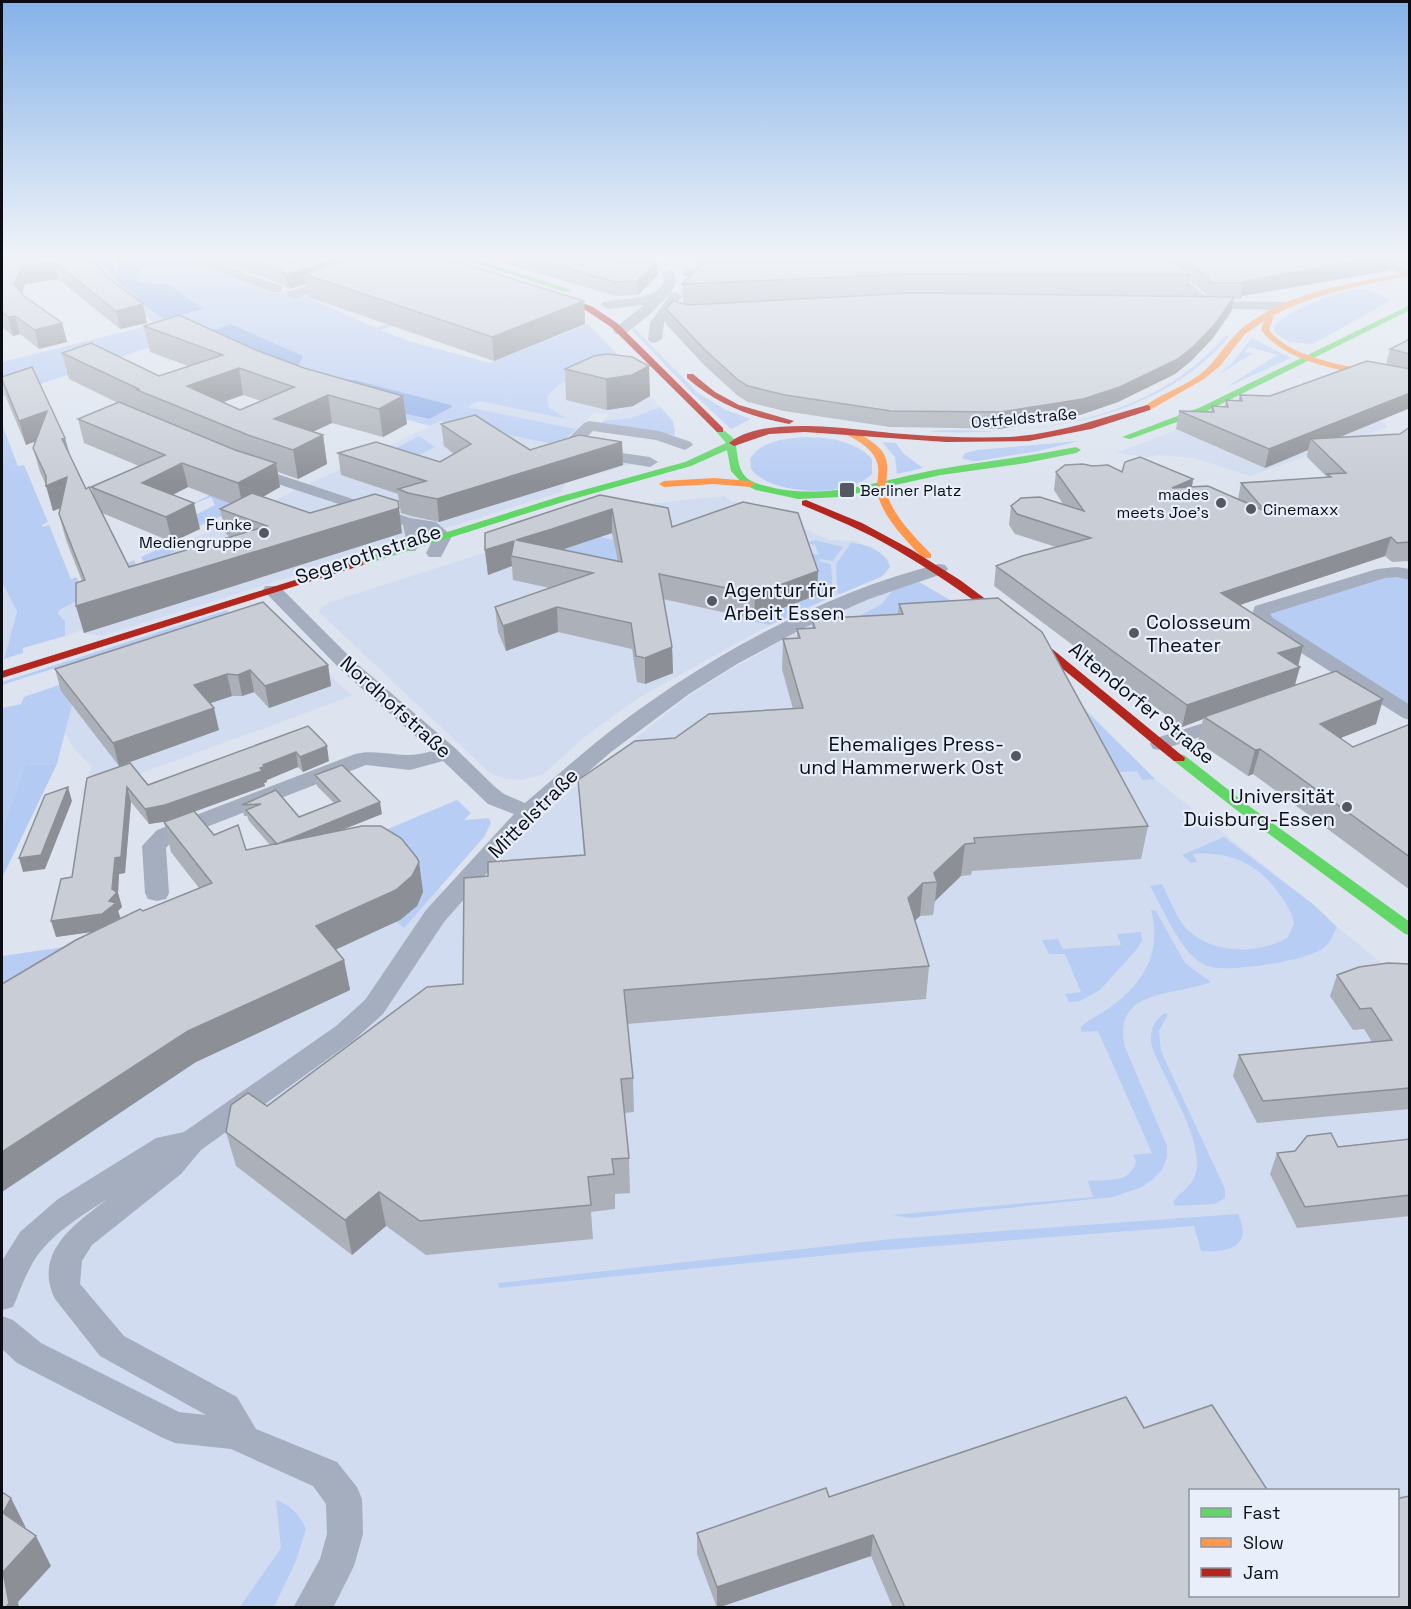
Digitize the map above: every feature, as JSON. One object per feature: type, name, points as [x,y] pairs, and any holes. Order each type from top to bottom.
[{"type":"main road","points":[[621,332],[732,445],[737,474],[750,484],[780,493]]},
{"type":"main road","points":[[648,332],[667,353]]},
{"type":"main road","name":"Ostfeldstraße","points":[[850,433],[988,440],[1074,432],[1148,408],[1195,381],[1216,365],[1242,332]]},
{"type":"main road","points":[[1117,440],[1204,409],[1360,332]]},
{"type":"main road","points":[[1266,333],[1287,344],[1314,350],[1326,350]]},
{"type":"main road","points":[[1266,333],[1280,347],[1311,357],[1410,380]]},
{"type":"main road","points":[[682,368],[708,394],[732,407],[763,417],[828,426],[850,433],[873,446],[884,458],[886,466],[881,487]]},
{"type":"main road","points":[[1272,376],[1381,374]]},
{"type":"main road","points":[[670,469],[691,446],[695,428],[692,405]]},
{"type":"main road","name":"Segerothstraße","points":[[2,675],[277,596],[439,544],[562,499],[711,456],[749,435],[775,430],[850,433]]},
{"type":"main road","points":[[733,460],[754,446],[776,438],[801,434],[850,433]]},
{"type":"main road","points":[[979,467],[958,463],[952,454],[988,440]]},
{"type":"main road","name":"Ostfeldstraße","points":[[780,493],[827,497],[851,494],[939,472],[1035,459],[1095,446]]},
{"type":"main road","name":"Segerothstraße","points":[[439,544],[649,487],[702,480],[750,484]]},
{"type":"main road","name":"Altendorfer Straße","points":[[881,487],[884,500],[890,510],[939,569]]},
{"type":"main road","name":"Altendorfer Straße","points":[[780,493],[847,518],[939,569],[1064,665],[1161,744],[1410,930]]},
{"type":"main road","name":"Segerothstraße","points":[[261,609],[277,596],[409,547]]},
{"type":"street","points":[[656,332],[656,339]]},
{"type":"street","points":[[650,462],[566,449],[589,426],[659,436],[685,445]]},
{"type":"street","points":[[236,465],[403,520]]},
{"type":"street","points":[[409,547],[415,539],[411,523],[429,526],[439,544]]},
{"type":"street","name":"Mittelstraße","points":[[191,1142],[345,1032],[374,1007],[435,916],[528,812],[603,747],[652,710],[730,660],[797,624],[862,595],[939,569]]},
{"type":"street","points":[[1410,575],[1397,572],[1383,573],[1262,610],[1261,614],[1266,622],[1340,677],[1410,714]]},
{"type":"street","name":"Nordhofstraße","points":[[277,596],[367,683],[496,799],[528,812]]},
{"type":"street","points":[[1161,744],[1245,715]]},
{"type":"street","points":[[157,893],[154,846],[165,835],[363,759],[376,757],[405,763],[418,762],[447,753]]},
{"type":"street","points":[[2,1297],[17,1261],[31,1240],[69,1208],[166,1146],[191,1142]]},
{"type":"street","points":[[191,1142],[171,1166],[81,1236],[70,1248],[63,1280],[66,1290],[77,1306],[112,1346],[225,1408],[244,1440],[325,1473],[344,1499],[345,1534],[336,1566],[312,1608]]},
{"type":"street","points":[[2,1330],[29,1353],[174,1427],[242,1435]]},
{"type":"shaded area","points":[[123,332],[239,332],[279,371],[402,413],[427,419],[451,405],[355,380],[339,380],[297,369],[303,356],[249,332],[386,332],[412,342],[490,363],[568,332],[596,332],[624,361],[582,373],[554,389],[547,397],[549,408],[567,419],[479,401],[467,407],[576,429],[559,445],[442,420],[430,426],[323,396],[180,337],[2,397],[2,362]]},
{"type":"shaded area","points":[[208,332],[249,332],[303,356],[298,367],[339,380],[355,380],[452,407],[429,419],[402,413],[194,337]]},
{"type":"shaded area","points":[[634,332],[638,332],[698,393],[726,410],[751,419],[731,429],[690,391]]},
{"type":"shaded area","points":[[1334,332],[1313,344],[1289,342],[1275,333]]},
{"type":"shaded area","points":[[1226,335],[1228,336],[1198,367],[1165,389],[1129,406],[1091,418],[1052,426],[1037,428],[1095,416],[1153,393],[1204,358]]},
{"type":"shaded area","points":[[1252,338],[1291,358],[1225,388],[1277,355],[1249,347],[1245,352],[1253,353],[1218,375],[1232,363]]},
{"type":"shaded area","points":[[527,376],[570,378],[631,376],[668,415],[675,428],[675,435],[602,425],[600,424],[609,414],[594,413],[555,450],[636,463],[566,483],[561,492],[102,636],[83,633],[82,630],[65,636],[65,621],[58,614],[61,602],[430,426]]},
{"type":"shaded area","points":[[1292,386],[1382,421],[1388,427],[1250,476],[1194,458],[1159,455],[1145,457],[1116,453]]},
{"type":"shaded area","points":[[660,407],[673,421],[675,435],[600,424],[603,421],[632,418]]},
{"type":"shaded area","points":[[2,424],[18,466],[24,465],[48,522],[42,527],[49,525],[71,579],[77,577],[79,586],[134,560],[138,569],[59,610],[58,614],[65,621],[65,636],[23,648],[23,653],[4,659],[17,612],[2,582]]},
{"type":"shaded area","points":[[943,430],[999,431],[971,432],[931,432]]},
{"type":"shaded area","points":[[419,436],[435,447],[398,466],[377,458]]},
{"type":"shaded area","points":[[803,437],[831,439],[857,448],[872,459],[872,474],[861,482],[846,487],[811,491],[776,485],[761,478],[751,469],[750,459],[760,448],[773,442]]},
{"type":"shaded area","points":[[1079,441],[1038,451],[978,461],[962,458],[965,453],[977,450]]},
{"type":"shaded area","points":[[882,442],[896,443],[904,454],[923,468],[897,474],[895,457]]},
{"type":"shaded area","points":[[210,495],[230,504],[235,510],[197,527],[191,517],[215,505],[211,497],[186,507]]},
{"type":"shaded area","points":[[724,496],[775,514],[829,540],[856,541],[889,559],[886,574],[770,625],[638,698],[586,736],[542,775],[521,780],[491,774],[319,610],[330,602],[637,505]]},
{"type":"shaded area","points":[[600,537],[614,540],[618,558],[631,561],[525,562]]},
{"type":"shaded area","points":[[180,539],[190,543],[146,566],[141,557]]},
{"type":"shaded area","points":[[814,540],[843,547],[833,561],[820,559],[819,561],[831,564],[833,596],[770,625],[738,618],[739,616],[755,619],[817,595],[803,552],[819,555],[815,545],[806,543]]},
{"type":"shaded area","points":[[851,543],[864,545],[880,553],[890,567],[881,577],[840,594],[837,593],[836,564]]},
{"type":"shaded area","points":[[1383,573],[1409,575],[1409,713],[1267,621],[1264,611]]},
{"type":"shaded area","points":[[2,582],[17,612],[5,655],[2,656]]},
{"type":"shaded area","points":[[919,582],[1041,664],[1155,779],[1315,906],[1337,927],[1409,985],[1409,1607],[2,1607],[2,1021],[423,892],[404,927],[438,888],[463,900],[523,835],[570,791],[683,700],[728,671],[799,631],[864,600]]},
{"type":"shaded area","points":[[919,582],[983,619],[852,620],[882,604],[893,590]]},
{"type":"shaded area","points":[[227,610],[229,613],[2,685],[2,682]]},
{"type":"shaded area","points":[[277,626],[352,696],[81,795],[92,767],[74,749],[65,733],[72,705]]},
{"type":"shaded area","points":[[62,684],[72,705],[57,764],[25,765],[2,829],[2,708],[21,704],[24,697]]},
{"type":"shaded area","points":[[1080,705],[1155,779],[1142,780],[1137,771],[1100,773]]},
{"type":"shaded area","points":[[57,764],[2,878],[2,829],[25,765]]},
{"type":"shaded area","points":[[457,800],[471,813],[464,820],[489,818],[491,823],[484,837],[404,928],[393,919],[416,906],[423,892],[422,887],[2,1021],[2,956],[127,938]]},
{"type":"shaded area","points":[[1224,837],[1314,905],[1337,927],[1325,947],[1287,961],[1228,968],[1207,966],[1190,953],[1177,936],[1150,886],[1162,884],[1184,926],[1206,942],[1220,947],[1248,949],[1276,943],[1288,937],[1294,924],[1291,913],[1274,887],[1265,877],[1244,862],[1220,855],[1193,854],[1197,862],[1191,863],[1182,855]]},
{"type":"shaded area","points":[[1151,910],[1156,911],[1185,963],[1211,982],[1165,993],[1137,1004],[1128,1014],[1123,1028],[1125,1047],[1167,1146],[1167,1157],[1162,1170],[1142,1187],[1113,1197],[911,1218],[892,1215],[1093,1197],[1088,1181],[1124,1177],[1129,1174],[1136,1161],[1133,1155],[1152,1153],[1098,1031],[1081,1032],[1081,1027],[1124,997],[1142,976],[1152,952],[1154,938]]},
{"type":"shaded area","points":[[1141,932],[1142,941],[1137,949],[1100,990],[1080,1001],[1069,1002],[1065,994],[1081,992],[1065,954],[1049,954],[1042,940],[1058,939],[1063,949],[1121,945],[1117,934]]},
{"type":"shaded area","points":[[1168,1014],[1159,1031],[1161,1051],[1225,1189],[1225,1198],[1215,1204],[1175,1206],[1173,1202],[1192,1182],[1197,1164],[1190,1129],[1151,1043],[1154,1025],[1158,1018]]},
{"type":"shaded area","points":[[1238,1214],[1242,1225],[1241,1240],[1229,1249],[1221,1251],[1201,1251],[1194,1226],[860,1252],[499,1288],[498,1283],[891,1239]]},
{"type":"shaded area","points":[[276,1500],[294,1511],[306,1529],[296,1561],[274,1607],[240,1607],[281,1548]]},
{"type":"building","points":[[161,332],[217,332],[304,368],[403,396],[379,409],[328,395],[274,419],[323,435],[293,450],[248,435],[137,390],[139,389],[62,353],[91,343],[159,376],[223,355]],"holes":[[[239,368],[294,387],[240,410],[187,386]]]},
{"type":"building","points":[[477,332],[505,332],[492,337]]},
{"type":"building","points":[[688,332],[1207,332],[1178,359],[1120,387],[1083,399],[1001,412],[891,411],[785,395],[748,386],[738,380]]},
{"type":"building","points":[[1410,339],[1410,354],[1390,349]]},
{"type":"building","points":[[607,354],[632,357],[649,366],[632,375],[606,379],[565,369],[594,356]]},
{"type":"building","points":[[1367,361],[1410,369],[1410,393],[1269,449],[1179,411],[1214,412],[1212,406],[1228,407],[1226,400],[1242,401],[1240,395],[1270,396]]},
{"type":"building","points":[[32,367],[86,489],[89,487],[129,567],[267,526],[220,509],[252,493],[310,513],[375,494],[398,501],[399,508],[76,606],[76,583],[85,580],[59,514],[67,477],[46,486],[46,476],[33,448],[47,411],[19,421],[2,379],[2,377]]},
{"type":"building","points":[[119,402],[235,450],[276,463],[238,483],[182,463],[142,483],[194,503],[166,517],[91,487],[165,455],[78,419]]},
{"type":"building","points":[[475,415],[530,450],[579,435],[622,442],[437,499],[398,489],[426,481],[338,453],[376,442],[440,462],[471,444],[441,424]]},
{"type":"building","points":[[1410,427],[1410,542],[1397,543],[1391,537],[1221,593],[1303,646],[1278,653],[1300,667],[1187,705],[996,566],[1022,556],[1091,538],[1017,514],[1011,506],[1021,498],[1040,497],[1084,511],[1056,472],[1065,465],[1108,465],[1122,472],[1125,462],[1140,457],[1193,479],[1172,488],[1208,486],[1265,511],[1241,483],[1331,477],[1327,474],[1346,473],[1311,439],[1400,434]]},
{"type":"building","points":[[600,495],[668,508],[672,527],[743,502],[798,513],[818,571],[755,594],[659,574],[672,647],[645,658],[636,656],[631,623],[557,607],[503,626],[495,607],[593,573],[511,556],[514,541],[485,550],[485,533]],"holes":[[[612,509],[622,562],[516,540]]]},
{"type":"building","points":[[998,598],[1042,632],[1148,826],[974,838],[975,843],[965,844],[934,873],[937,882],[923,883],[908,898],[929,966],[624,990],[633,1078],[621,1079],[629,1158],[612,1159],[614,1174],[588,1177],[591,1205],[420,1221],[379,1192],[345,1220],[226,1132],[231,1105],[248,1093],[267,1106],[427,987],[463,984],[464,878],[488,876],[488,862],[585,855],[578,780],[635,741],[675,738],[709,714],[803,708],[783,639],[800,638],[797,629],[815,628],[812,619],[903,614],[899,604]]},
{"type":"building","points":[[263,602],[328,665],[265,686],[250,670],[238,675],[227,674],[194,685],[214,708],[113,743],[55,669]]},
{"type":"building","points":[[1336,671],[1383,699],[1320,724],[1353,747],[1410,724],[1410,857],[1260,749],[1255,750],[1204,717]]},
{"type":"building","points":[[308,726],[327,746],[300,757],[296,752],[263,765],[264,767],[260,768],[262,771],[165,805],[145,809],[127,787],[121,857],[115,858],[112,889],[117,892],[109,901],[116,903],[102,914],[51,921],[61,879],[72,877],[87,778],[130,763],[148,785]]},
{"type":"building","points":[[342,765],[380,802],[277,844],[246,810],[261,804],[242,805],[276,790],[299,817],[340,801],[315,775]]},
{"type":"building","points":[[68,787],[41,855],[19,858],[45,795]]},
{"type":"building","points":[[194,811],[214,835],[238,825],[246,850],[362,826],[381,826],[401,838],[419,862],[412,876],[396,890],[316,926],[344,960],[188,1031],[2,1152],[2,984],[76,940],[140,909],[143,911],[212,883],[164,822]]},
{"type":"building","points":[[1388,963],[1410,964],[1410,1088],[1263,1101],[1239,1055],[1392,1040],[1371,1008],[1360,1009],[1337,975],[1359,967]]},
{"type":"building","points":[[1331,1133],[1338,1147],[1410,1139],[1410,1195],[1305,1207],[1277,1153],[1295,1151],[1307,1136]]},
{"type":"building","points":[[1126,1397],[1144,1428],[1212,1405],[1267,1489],[1189,1489],[1189,1597],[1399,1597],[1399,1499],[1410,1496],[1410,1608],[905,1608],[873,1535],[717,1587],[697,1533],[826,1488],[829,1497]]},
{"type":"building","points":[[2,1492],[11,1498],[3,1513],[36,1536],[3,1572],[9,1603],[6,1608],[2,1608]]},
{"type":"traffic: fast","points":[[1127,437],[1204,409],[1359,332]]},
{"type":"traffic: fast","points":[[720,430],[731,444],[736,471],[746,482],[760,488],[798,496],[840,494],[941,472],[1026,460],[1076,450]]},
{"type":"traffic: fast","points":[[359,563],[562,499],[688,464],[734,443]]},
{"type":"traffic: fast","points":[[1179,758],[1244,809],[1410,930]]},
{"type":"traffic: slow","points":[[1147,408],[1201,377],[1217,364],[1243,332]]},
{"type":"traffic: slow","points":[[1267,332],[1273,340],[1308,357],[1330,364],[1410,380]]},
{"type":"traffic: slow","points":[[850,433],[870,445],[880,455],[884,469],[882,489],[884,500],[898,523],[927,556]]},
{"type":"traffic: slow","points":[[664,484],[714,481],[750,484]]},
{"type":"traffic: jam","points":[[621,332],[720,430]]},
{"type":"traffic: jam","points":[[690,376],[712,394],[736,407],[761,416],[789,421]]},
{"type":"traffic: jam","points":[[734,443],[768,431],[787,429],[946,439],[1029,438],[1088,427],[1147,408]]},
{"type":"traffic: jam","points":[[806,503],[858,525],[956,582],[1047,651],[1179,758]]},
{"type":"traffic: jam","points":[[2,675],[359,563]]},
{"type":"place","name":"Berliner Platz","points":[[847,490]]},
{"type":"place","name":"mades meets Joe's","points":[[1221,503]]},
{"type":"place","name":"Cinemaxx","points":[[1251,509]]},
{"type":"place","name":"Funke Mediengruppe","points":[[264,533]]},
{"type":"place","name":"Agentur für Arbeit Essen","points":[[712,601]]},
{"type":"place","name":"Colosseum Theater","points":[[1134,633]]},
{"type":"place","name":"Ehemaliges Press- und Hammerwerk Ost","points":[[1016,756]]},
{"type":"place","name":"Universität Duisburg-Essen","points":[[1347,807]]}]
